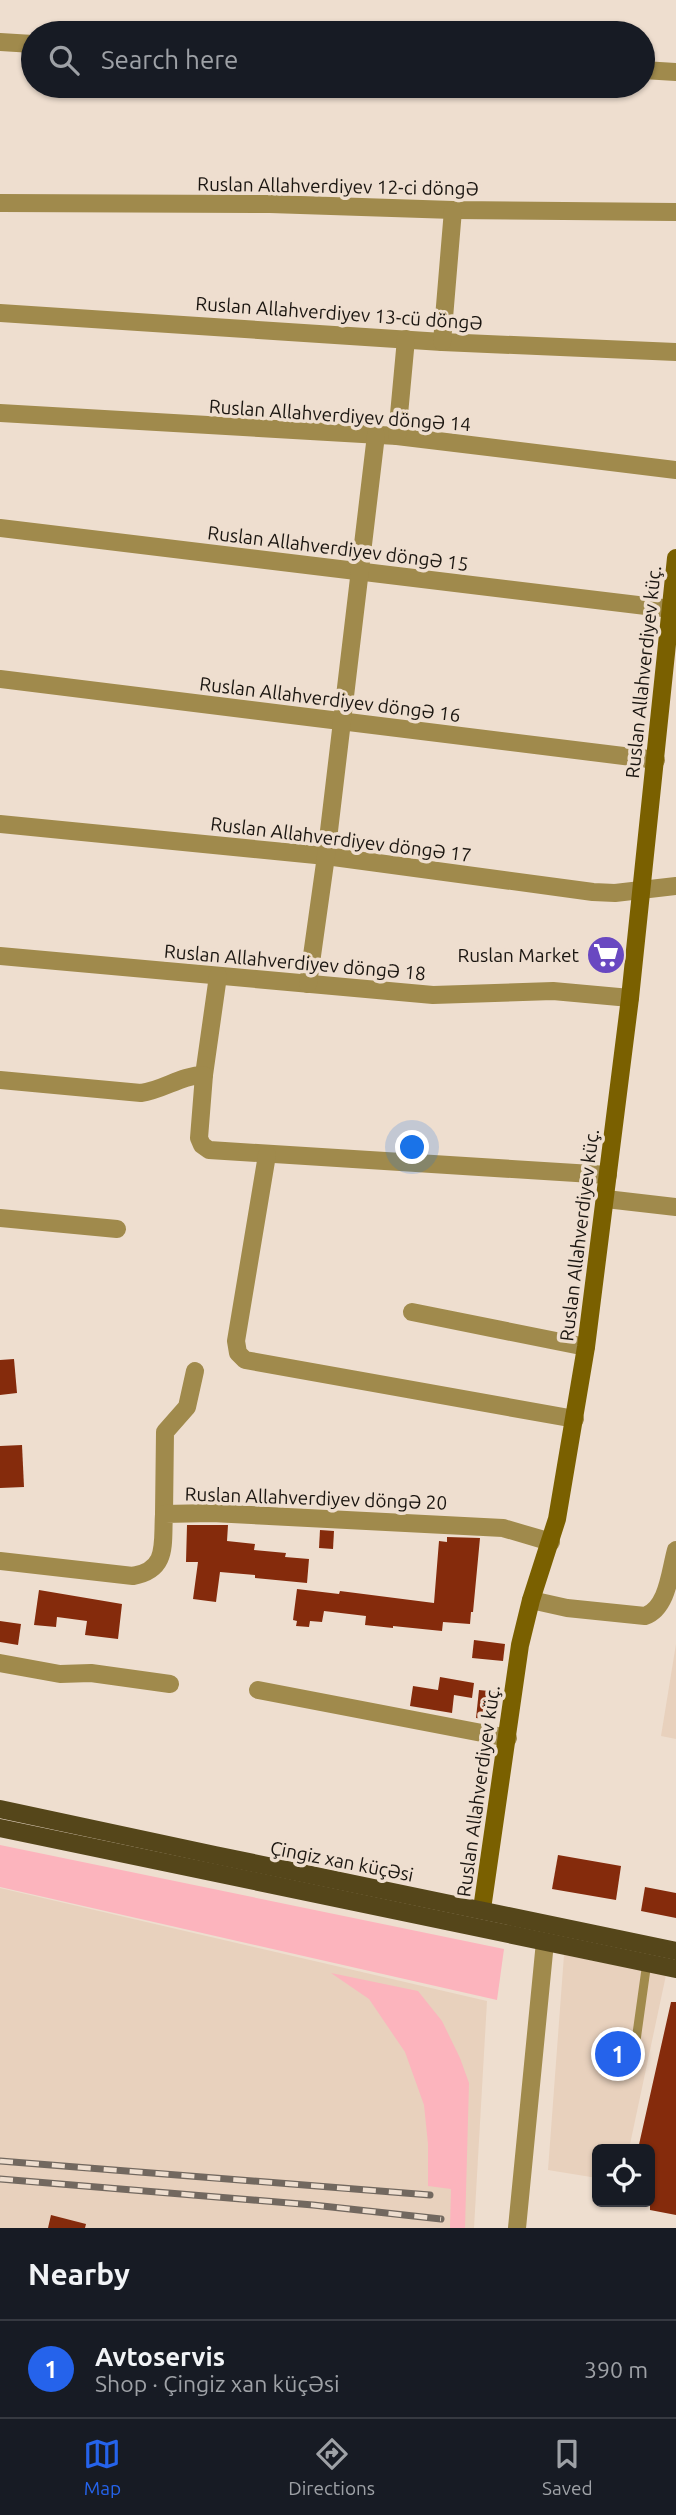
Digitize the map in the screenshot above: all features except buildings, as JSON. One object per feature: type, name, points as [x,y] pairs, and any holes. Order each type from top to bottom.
[{"type":"main road","name":"Çingiz xan küçəsi","points":[[0,1809],[295,1874],[482,1909],[676,1951]]},
{"type":"main road","name":"Çingiz xan küçəsi","points":[[0,1828],[676,1969]]},
{"type":"street","points":[[0,43],[21,44]]},
{"type":"street","points":[[655,71],[676,72]]},
{"type":"street","name":"Ruslan Allahverdiyev 12-ci döngə","points":[[0,203],[270,204],[453,210],[676,212]]},
{"type":"street","points":[[442,342],[453,210]]},
{"type":"street","name":"Ruslan Allahverdiyev 13-cü döngə","points":[[0,313],[442,342],[676,352]]},
{"type":"street","points":[[397,436],[405,339]]},
{"type":"street","name":"Ruslan Allahverdiyev döngə 14","points":[[0,413],[397,436],[676,470]]},
{"type":"street","points":[[308,984],[326,856],[376,435]]},
{"type":"street","name":"Ruslan Allahverdiyev döngə 15","points":[[0,528],[671,609]]},
{"type":"street","name":"Ruslan Allahverdiyev küç.","points":[[482,1909],[520,1645],[531,1600],[557,1520],[586,1348],[630,998],[676,558]]},
{"type":"street","name":"Ruslan Allahverdiyev döngə 16","points":[[0,679],[656,760]]},
{"type":"street","name":"Ruslan Allahverdiyev döngə 17","points":[[0,824],[326,856],[593,892],[676,886]]},
{"type":"street","name":"Ruslan Allahverdiyev döngə 18","points":[[0,956],[433,995],[553,991],[630,998]]},
{"type":"street","points":[[218,976],[204,1075],[199,1139],[209,1150],[608,1175]]},
{"type":"street","points":[[0,1080],[141,1093],[155,1091],[185,1077],[204,1075]]},
{"type":"street","points":[[267,1155],[236,1341],[238,1353],[245,1360],[575,1419]]},
{"type":"street","points":[[606,1199],[676,1207]]},
{"type":"street","points":[[0,1218],[117,1230]]},
{"type":"street","points":[[412,1312],[586,1348]]},
{"type":"street","points":[[164,1514],[165,1432],[187,1407],[195,1371]]},
{"type":"street","name":"Ruslan Allahverdiyev döngə 20","points":[[0,1561],[133,1576],[145,1574],[156,1567],[162,1556],[164,1514],[212,1513],[503,1528],[551,1542]]},
{"type":"street","points":[[531,1600],[567,1608],[645,1616],[653,1613],[661,1604],[676,1550]]},
{"type":"street","points":[[0,1663],[60,1674],[91,1674],[170,1684]]},
{"type":"street","points":[[258,1690],[508,1738]]},
{"type":"street","points":[[522,2227],[545,1942]]},
{"type":"lane","points":[[633,2062],[647,1962]]},
{"type":"shaded area","points":[[676,1644],[676,1739],[661,1736]]},
{"type":"shaded area","points":[[0,1845],[504,1949],[497,2000],[0,1887]]},
{"type":"shaded area","points":[[0,1888],[487,2001],[474,2228],[0,2228]]},
{"type":"shaded area","points":[[564,1955],[666,1975],[630,2144],[592,2144],[592,2177],[548,2170]]},
{"type":"shaded area","points":[[331,1973],[418,1991],[442,2021],[469,2083],[465,2228],[450,2228],[451,2189],[428,2186],[424,2105],[405,2052],[369,1999]]},
{"type":"railway","points":[[0,2161],[430,2195]]},
{"type":"railway","points":[[0,2179],[313,2205],[441,2219]]},
{"type":"place","name":"Ruslan Market","points":[[606,955]]},
{"type":"place","name":"Avtoservis","points":[[618,2054]]}]
